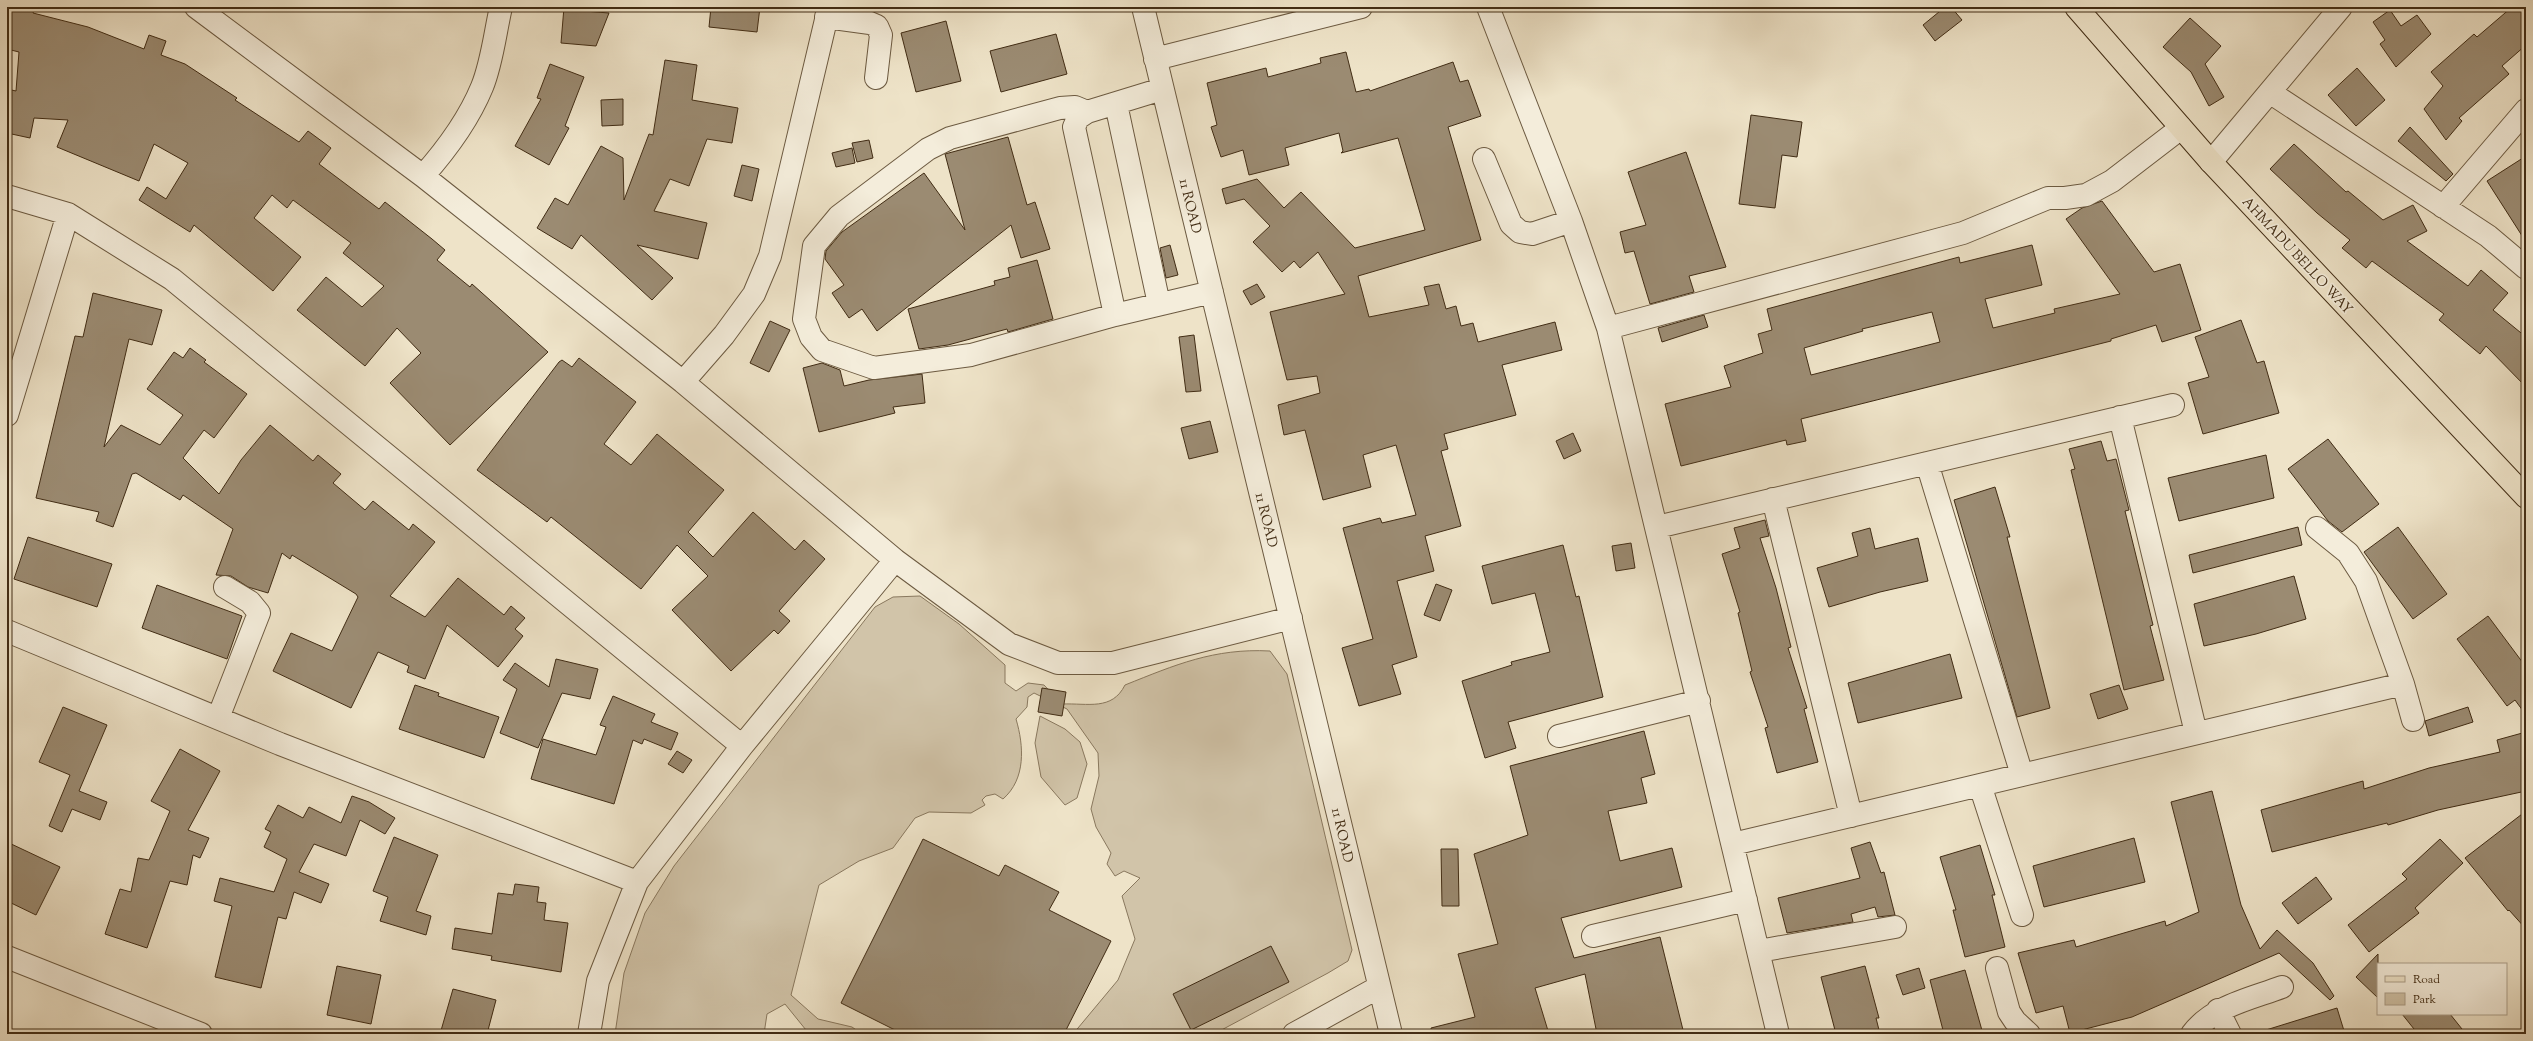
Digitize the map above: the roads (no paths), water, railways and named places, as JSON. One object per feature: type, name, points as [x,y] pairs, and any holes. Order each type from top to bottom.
[{"type":"main road","name":"AHMADU BELLO WAY","points":[[2076,7],[2211,162],[2526,497]]},
{"type":"street","points":[[196,7],[423,176],[683,382],[896,560],[1009,644],[1058,663],[1113,663],[1291,618]]},
{"type":"street","points":[[423,176],[446,150],[459,131],[482,86],[501,7]]},
{"type":"street","name":"11 ROAD","points":[[1143,7],[1391,1034]]},
{"type":"street","points":[[1155,59],[1361,7]]},
{"type":"street","points":[[1488,7],[1571,221],[1608,328],[1657,526],[1778,1034]]},
{"type":"street","points":[[2211,162],[2271,93],[2341,7]]},
{"type":"street","points":[[683,382],[724,336],[754,294],[770,256],[828,12],[870,22],[877,26],[881,35],[876,78]]},
{"type":"street","points":[[1114,315],[1075,141],[1074,127],[1078,118],[1088,112],[1162,89]]},
{"type":"street","points":[[2271,93],[2488,236],[2526,268]]},
{"type":"street","points":[[1116,104],[1159,304]]},
{"type":"street","points":[[1088,112],[1075,107],[1060,108],[950,138],[928,149],[839,216],[825,230],[814,246],[804,319],[810,337],[822,350],[874,368],[971,355],[1114,315],[1212,292]]},
{"type":"street","points":[[2443,207],[2526,110]]},
{"type":"street","points":[[1608,328],[1963,234],[2048,198],[2065,198],[2086,194],[2112,181],[2181,128]]},
{"type":"street","points":[[1484,158],[1510,224],[1520,232],[1532,234],[1571,221]]},
{"type":"street","points":[[7,196],[68,214],[172,279],[742,746]]},
{"type":"street","points":[[7,415],[68,214]]},
{"type":"street","points":[[1657,526],[2173,405]]},
{"type":"street","points":[[2120,417],[2196,734]]},
{"type":"street","points":[[1927,463],[2022,775]]},
{"type":"street","points":[[1773,499],[1851,816]]},
{"type":"street","points":[[2317,528],[2348,553],[2366,581],[2403,684],[2413,720]]},
{"type":"street","points":[[589,1034],[598,980],[636,882],[742,746],[896,560]]},
{"type":"street","points":[[218,718],[259,613],[250,602],[225,587]]},
{"type":"street","points":[[7,631],[218,718],[636,882]]},
{"type":"street","points":[[1733,844],[2403,684]]},
{"type":"street","points":[[1559,736],[1699,701]]},
{"type":"street","points":[[1980,785],[2022,915]]},
{"type":"street","points":[[1593,936],[1746,900]]},
{"type":"street","points":[[1759,951],[1895,927]]},
{"type":"street","points":[[7,957],[201,1034]]},
{"type":"street","points":[[1996,968],[2009,1012],[2015,1021],[2029,1034]]},
{"type":"street","points":[[1294,1034],[1379,987]]},
{"type":"street","points":[[2192,1034],[2200,1023],[2218,1010],[2282,987]]},
{"type":"street","points":[[2218,1010],[2230,1034]]}]
